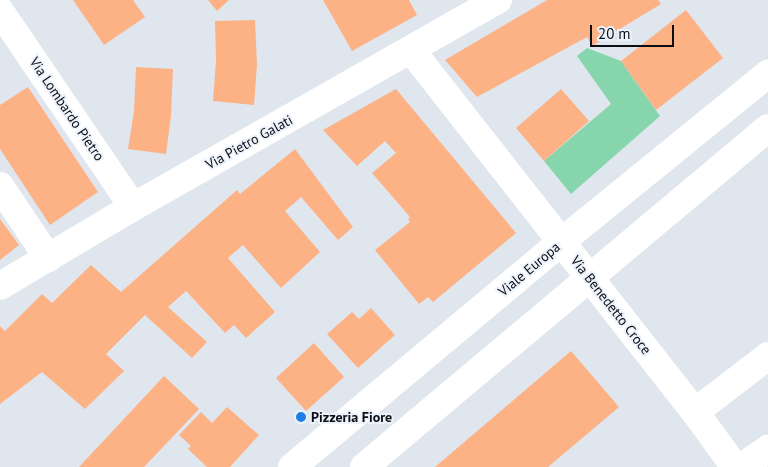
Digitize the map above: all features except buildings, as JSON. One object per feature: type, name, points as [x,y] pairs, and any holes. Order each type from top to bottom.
[{"type":"street","name":"Via Pietro Galati","points":[[0,286],[133,207],[498,0]]},
{"type":"street","name":"Via Lombardo Pietro","points":[[0,11],[133,207]]},
{"type":"street","name":"Via Benedetto Croce","points":[[411,50],[695,412],[735,467]]},
{"type":"street","name":"Viale Europa","points":[[292,467],[561,242],[768,74]]},
{"type":"street","points":[[364,467],[768,128]]},
{"type":"street","points":[[0,186],[48,258]]},
{"type":"street","points":[[695,412],[768,356]]},
{"type":"street","points":[[742,467],[768,449]]},
{"type":"green space","points":[[587,48],[621,61],[660,116],[571,194],[544,161],[611,104],[577,56]]},
{"type":"place","name":"Pizzeria Fiore","points":[[301,417]]}]
